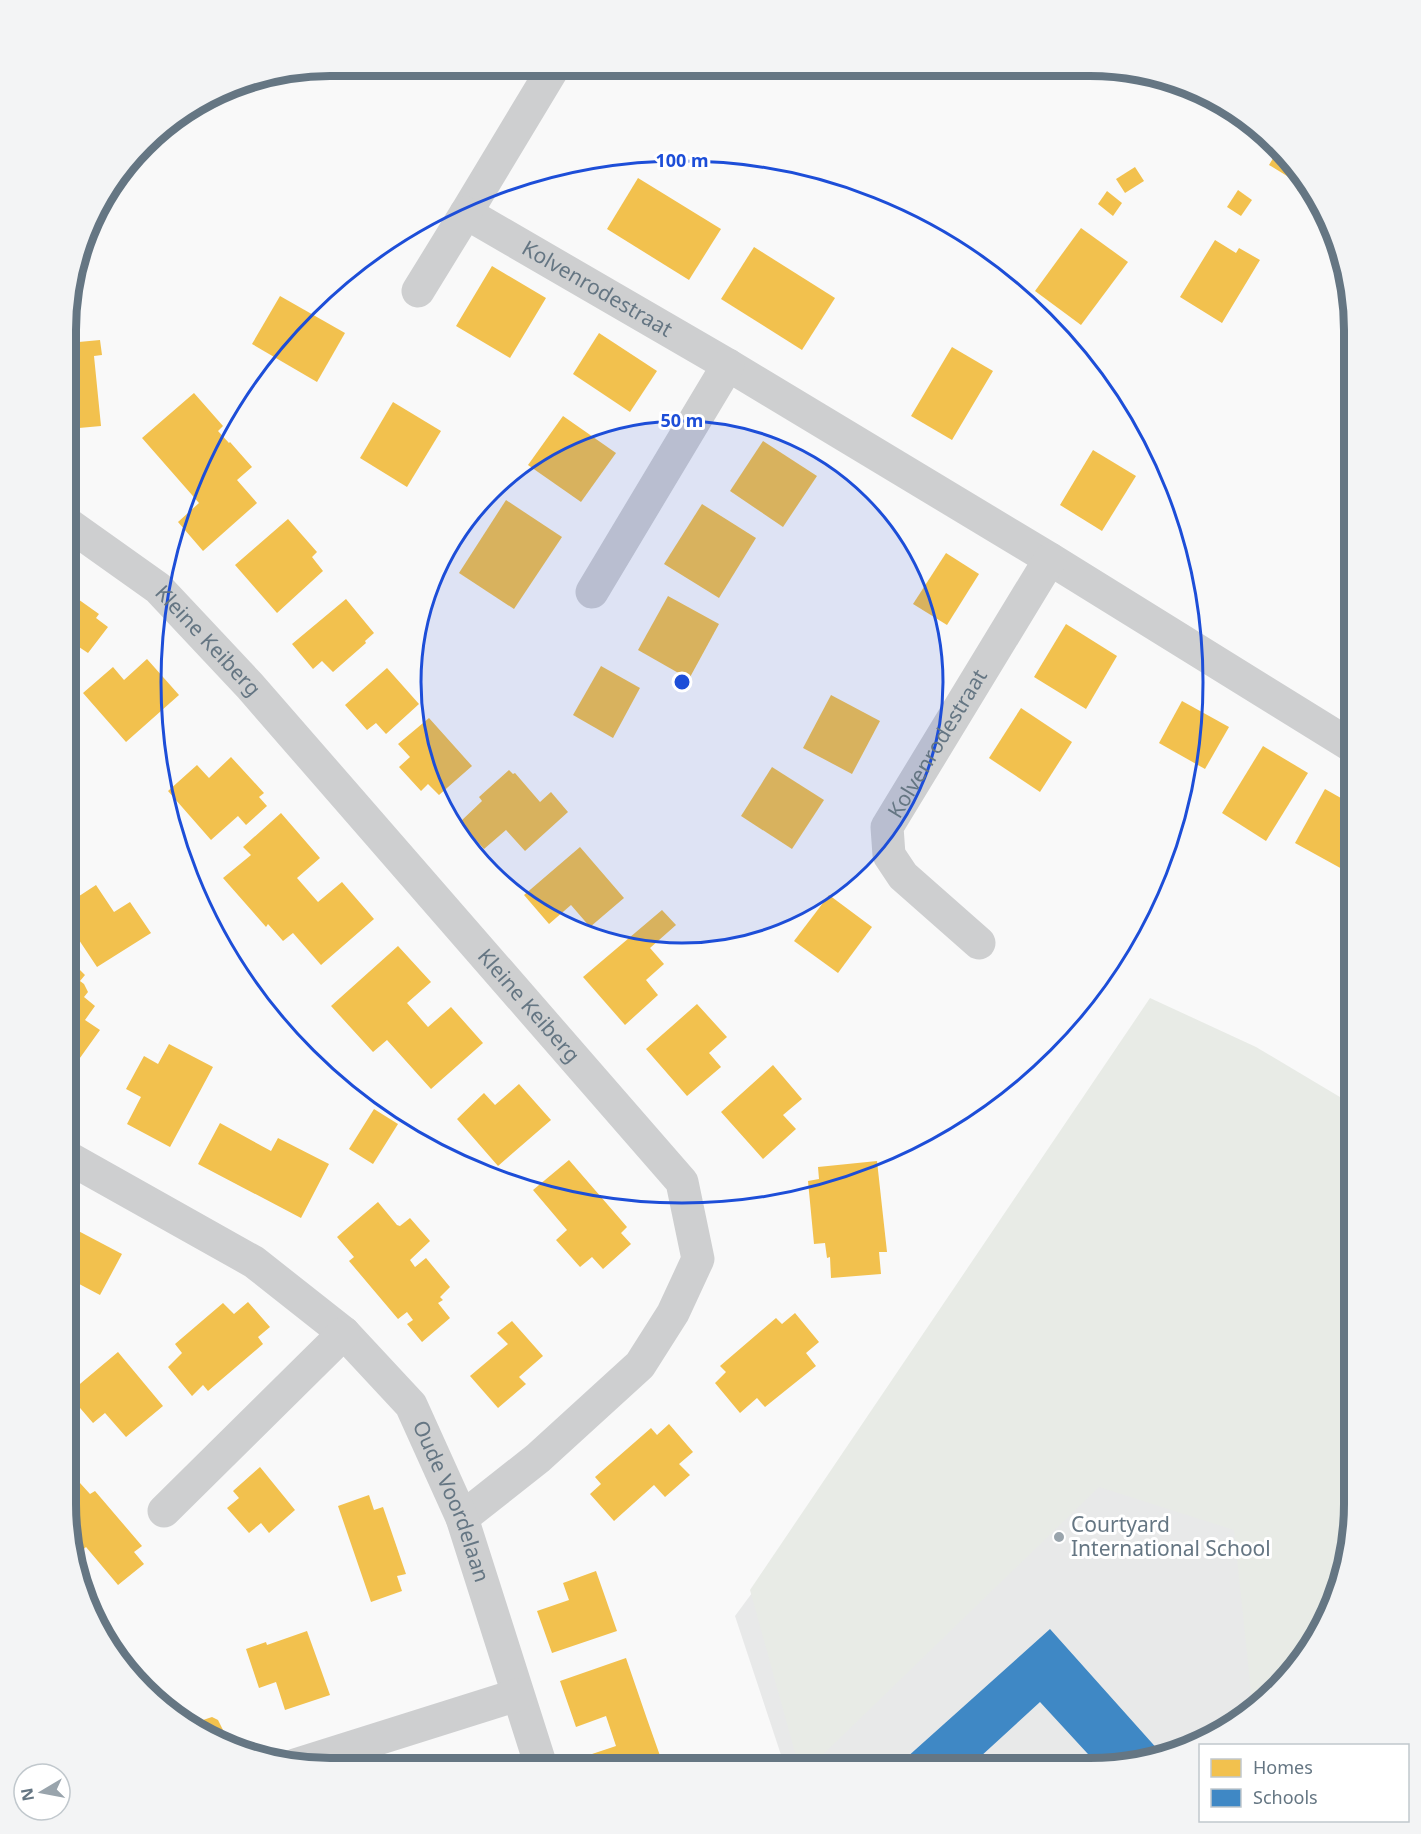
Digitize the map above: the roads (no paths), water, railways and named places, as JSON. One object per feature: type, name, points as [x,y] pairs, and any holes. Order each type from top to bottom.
[{"type":"street","points":[[418,291],[549,76]]},
{"type":"street","name":"Kolvenrodestraat","points":[[466,213],[728,365],[1344,741]]},
{"type":"street","points":[[592,592],[728,365]]},
{"type":"street","name":"Kleine Keiberg","points":[[76,530],[158,588],[250,686],[682,1182],[699,1258],[673,1313],[640,1365],[538,1458],[462,1518]]},
{"type":"street","name":"Kolvenrodestraat","points":[[979,942],[903,876],[889,855],[887,827],[1050,560]]},
{"type":"street","name":"Oude Voordelaan","points":[[76,1161],[254,1262],[344,1333],[411,1406],[462,1518],[538,1758]]},
{"type":"street","points":[[164,1511],[344,1333]]},
{"type":"street","points":[[322,1757],[517,1695]]},
{"type":"place","name":"Courtyard International School","points":[[1059,1537]]}]
